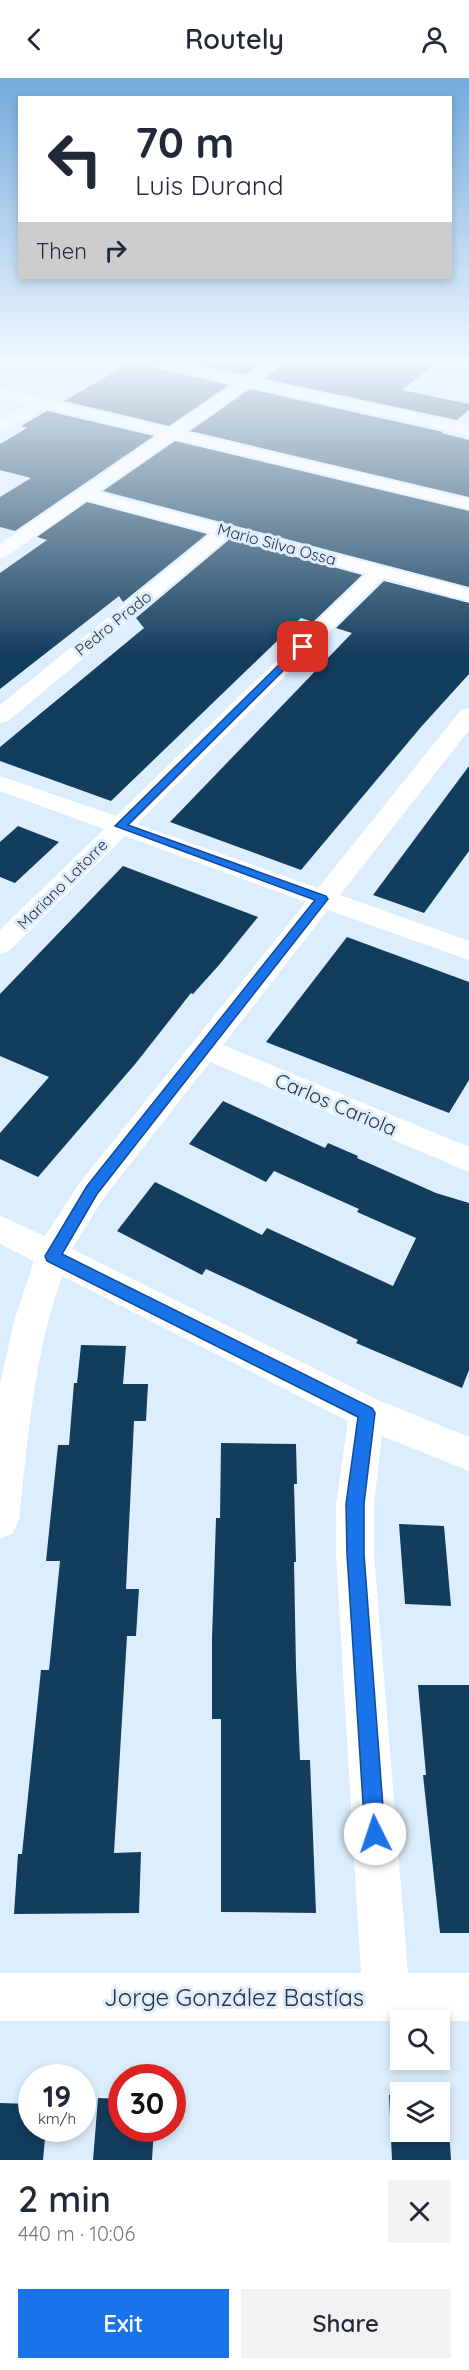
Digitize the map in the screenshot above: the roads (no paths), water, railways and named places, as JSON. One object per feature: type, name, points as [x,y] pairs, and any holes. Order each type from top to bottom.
[{"type":"street","points":[[0,552],[134,460]]},
{"type":"street","points":[[283,460],[469,504]]},
{"type":"street","name":"Mario Silva Ossa","points":[[85,494],[469,595]]},
{"type":"street","name":"Pedro Prado","points":[[0,716],[226,531]]},
{"type":"street","name":"Mariano Latorre","points":[[0,945],[380,571]]},
{"type":"street","points":[[0,1520],[15,1402],[25,1350],[37,1301],[53,1256],[92,1190],[469,715]]},
{"type":"street","points":[[0,783],[469,951]]},
{"type":"street","name":"Carlos Cariola","points":[[204,1048],[469,1160]]},
{"type":"street","points":[[0,1229],[367,1413],[469,1454]]},
{"type":"street","points":[[367,1413],[355,1504],[356,1554],[386,1997]]},
{"type":"street","name":"Jorge González Bastías","points":[[0,1997],[469,1997]]}]
